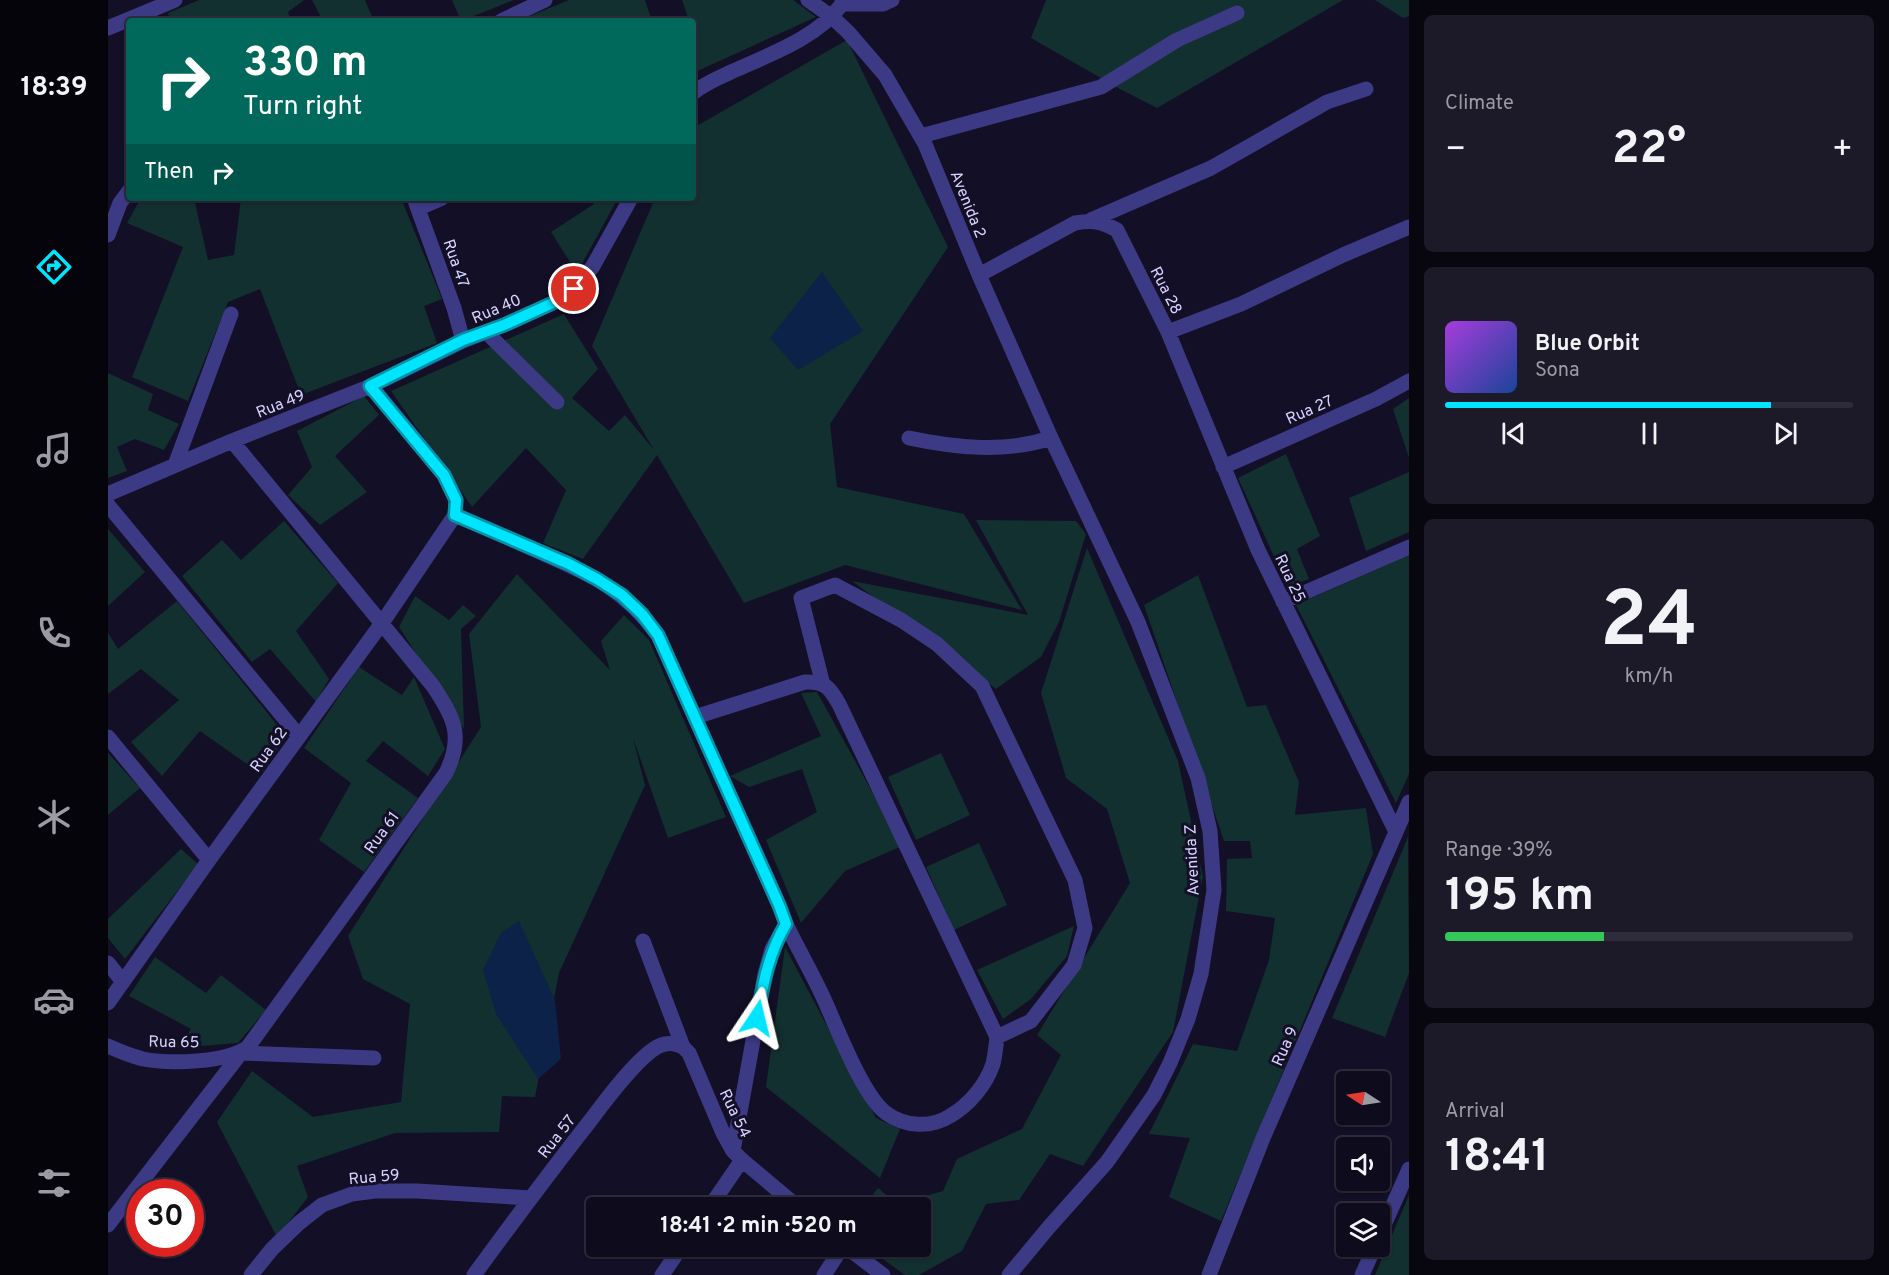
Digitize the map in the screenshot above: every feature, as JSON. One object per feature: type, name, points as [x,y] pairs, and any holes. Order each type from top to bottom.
[{"type":"street","points":[[132,18],[175,0]]},
{"type":"street","points":[[507,18],[545,0]]},
{"type":"street","name":"Avenida 2","points":[[808,0],[848,32],[885,75],[921,136],[979,275],[1054,443]]},
{"type":"street","points":[[696,91],[704,84],[816,30],[832,17],[842,2],[883,4],[892,0]]},
{"type":"street","points":[[921,136],[1101,87],[1177,40],[1236,13]]},
{"type":"street","points":[[108,28],[126,20]]},
{"type":"street","points":[[979,275],[1075,223],[1091,220],[1211,168],[1327,102],[1366,89]]},
{"type":"street","points":[[108,235],[120,203],[126,195]]},
{"type":"street","name":"Rua 40","points":[[463,340],[555,302],[574,289],[593,266],[629,201]]},
{"type":"street","name":"Rua 47","points":[[417,203],[463,340]]},
{"type":"street","name":"Rua 28","points":[[1091,220],[1104,223],[1117,230],[1168,332],[1241,304],[1343,255],[1409,227]]},
{"type":"street","points":[[175,465],[231,314]]},
{"type":"street","points":[[486,332],[557,402]]},
{"type":"street","name":"Rua 25","points":[[1168,332],[1258,550],[1396,832]]},
{"type":"street","name":"Rua 49","points":[[108,494],[370,386],[463,340]]},
{"type":"street","name":"Rua 27","points":[[1223,467],[1376,399],[1409,381]]},
{"type":"street","points":[[370,386],[444,475],[456,500],[455,515],[569,564],[622,595],[642,614],[658,635],[786,924],[874,1100],[886,1113],[912,1125],[941,1122],[962,1109],[973,1098],[993,1064],[997,1037],[840,704],[830,689],[814,682],[794,685],[695,717]]},
{"type":"street","points":[[909,438],[941,445],[1014,447],[1054,443]]},
{"type":"street","name":"Rua 61","points":[[108,1225],[241,1053],[256,1039],[446,773],[456,744],[452,718],[433,686],[232,441]]},
{"type":"street","name":"Avenida Z","points":[[1009,1275],[1107,1162],[1154,1095],[1188,1019],[1201,974],[1214,890],[1210,831],[1198,778],[1138,622],[1054,443]]},
{"type":"street","points":[[108,505],[299,736]]},
{"type":"street","name":"Rua 62","points":[[108,1003],[382,623],[455,515]]},
{"type":"street","points":[[1283,602],[1409,547]]},
{"type":"street","points":[[823,685],[801,598],[835,585],[901,620],[937,644],[982,686],[1075,880],[1085,928],[1074,965],[1031,1021],[997,1037]]},
{"type":"street","points":[[108,737],[209,860]]},
{"type":"street","name":"Rua 9","points":[[1209,1275],[1263,1138],[1409,801]]},
{"type":"street","points":[[715,1197],[738,1155],[765,974],[772,949],[786,924]]},
{"type":"street","name":"Rua 54","points":[[643,941],[683,1047],[689,1053],[723,1133],[738,1155],[786,1197]]},
{"type":"street","points":[[108,963],[123,982]]},
{"type":"street","name":"Rua 57","points":[[474,1275],[530,1198],[630,1071],[655,1048],[665,1044],[676,1044],[683,1047]]},
{"type":"street","name":"Rua 65","points":[[108,1046],[142,1058],[166,1061],[205,1060],[241,1053],[374,1058]]},
{"type":"street","points":[[1390,1212],[1409,1169]]},
{"type":"street","name":"Rua 59","points":[[251,1275],[272,1249],[314,1211],[322,1205],[352,1194],[375,1191],[417,1191],[530,1198]]},
{"type":"street","points":[[662,1275],[674,1257]]},
{"type":"street","points":[[824,1275],[836,1257]]},
{"type":"street","points":[[859,1257],[883,1275]]},
{"type":"street","points":[[1362,1275],[1370,1257]]},
{"type":"green space","points":[[199,0],[304,0],[288,12],[290,18],[170,18],[168,13]]},
{"type":"green space","points":[[312,0],[365,0],[373,18],[320,18]]},
{"type":"green space","points":[[452,0],[514,0],[469,18],[460,18]]},
{"type":"green space","points":[[569,0],[645,0],[651,18],[525,18]]},
{"type":"green space","points":[[682,0],[793,0],[816,17],[696,72],[696,18],[688,18]]},
{"type":"green space","points":[[1046,0],[1343,0],[1157,108],[1031,38]]},
{"type":"green space","points":[[1375,0],[1409,0],[1409,16],[1403,18]]},
{"type":"green space","points":[[847,40],[948,247],[830,424],[837,487],[964,514],[1022,610],[845,565],[744,603],[657,455],[583,559],[543,543],[566,490],[526,448],[472,507],[391,391],[564,314],[598,369],[572,398],[609,431],[625,415],[654,450],[592,346],[654,201],[696,201],[696,126]]},
{"type":"green space","points":[[139,201],[195,201],[208,260],[234,255],[241,201],[402,201],[442,299],[424,306],[437,343],[301,395],[260,289],[228,302],[188,401],[132,377],[183,247],[127,223]]},
{"type":"green space","points":[[594,201],[616,201],[577,273],[551,232],[594,204]]},
{"type":"green space","points":[[108,373],[153,394],[148,410],[179,424],[164,450],[135,439],[117,447],[127,471],[108,478]]},
{"type":"green space","points":[[364,396],[379,415],[335,456],[367,492],[320,525],[288,495],[312,467],[297,431]]},
{"type":"green space","points":[[1409,398],[1409,458],[1393,409]]},
{"type":"green space","points":[[1286,454],[1320,536],[1297,549],[1309,579],[1288,587],[1238,478]]},
{"type":"green space","points":[[1409,472],[1409,532],[1366,551],[1349,498]]},
{"type":"green space","points":[[976,520],[1076,521],[1086,534],[1059,622],[1041,657],[996,689],[852,581],[1028,615]]},
{"type":"green space","points":[[284,521],[338,583],[296,631],[329,679],[316,702],[270,649],[252,662],[182,576],[222,540],[241,560]]},
{"type":"green space","points":[[108,529],[145,572],[108,606]]},
{"type":"green space","points":[[1087,548],[1178,761],[1203,876],[1173,1032],[1083,1166],[1050,1154],[1019,1200],[986,1204],[962,1251],[919,1275],[905,1275],[880,1257],[931,1257],[931,1197],[922,1197],[943,1191],[957,1159],[1022,1129],[1061,1055],[1037,1035],[1130,883],[1107,809],[1066,778],[1041,693]]},
{"type":"green space","points":[[1409,555],[1409,774],[1396,803],[1296,605]]},
{"type":"green space","points":[[517,574],[610,670],[601,641],[624,615],[649,640],[726,817],[668,838],[633,738],[645,785],[559,973],[535,1097],[502,1096],[499,1132],[395,1133],[297,1166],[308,1197],[277,1237],[217,1122],[252,1071],[313,1117],[401,1102],[410,1004],[363,979],[348,936],[481,727],[469,634]]},
{"type":"green space","points":[[1198,575],[1247,707],[1266,705],[1299,782],[1295,815],[1366,808],[1373,854],[1221,1221],[1169,1197],[1190,1138],[1149,1134],[1193,1044],[1237,1051],[1269,960],[1275,918],[1226,911],[1227,859],[1252,858],[1250,841],[1224,841],[1144,605]]},
{"type":"green space","points":[[415,596],[449,620],[463,605],[476,616],[461,629],[464,729],[399,627]]},
{"type":"green space","points":[[177,601],[286,736],[261,774],[200,731],[162,776],[131,742],[179,700],[141,669],[108,694],[108,633],[118,649]]},
{"type":"green space","points":[[359,667],[402,695],[414,677],[445,749],[428,776],[383,741],[366,761],[418,798],[364,872],[319,840],[351,783],[304,748]]},
{"type":"green space","points":[[817,692],[902,846],[845,871],[801,923],[766,840],[817,812],[802,769],[749,787],[730,776],[821,736],[801,693]]},
{"type":"green space","points":[[108,753],[140,788],[108,815]]},
{"type":"green space","points":[[941,753],[970,815],[916,840],[888,777]]},
{"type":"green space","points":[[1408,837],[1409,973],[1385,1037],[1332,1018]]},
{"type":"green space","points":[[979,843],[1007,905],[954,930],[926,867]]},
{"type":"green space","points":[[181,849],[198,864],[125,959],[108,938],[108,919]]},
{"type":"green space","points":[[1074,926],[1067,956],[1031,999],[1003,1019],[977,970]]},
{"type":"green space","points":[[785,947],[876,1118],[900,1129],[880,1178],[766,1087]]},
{"type":"green space","points":[[155,957],[206,993],[221,975],[266,1010],[238,1043],[177,1048],[191,1029],[129,996]]},
{"type":"green space","points":[[878,1188],[889,1197],[871,1197]]},
{"type":"green space","points":[[1409,1195],[1409,1275],[1375,1275],[1383,1257],[1390,1257],[1390,1240]]},
{"type":"water","points":[[822,272],[863,331],[798,370],[770,338]]},
{"type":"water","points":[[519,921],[555,1000],[561,1059],[538,1079],[496,1014],[483,970],[501,933]]},
{"type":"route","points":[[574,289],[555,302],[463,340],[445,351],[370,386],[444,475],[456,500],[455,515],[569,564],[597,579],[622,595],[642,614],[658,635],[786,924],[772,949],[757,1018]]}]
